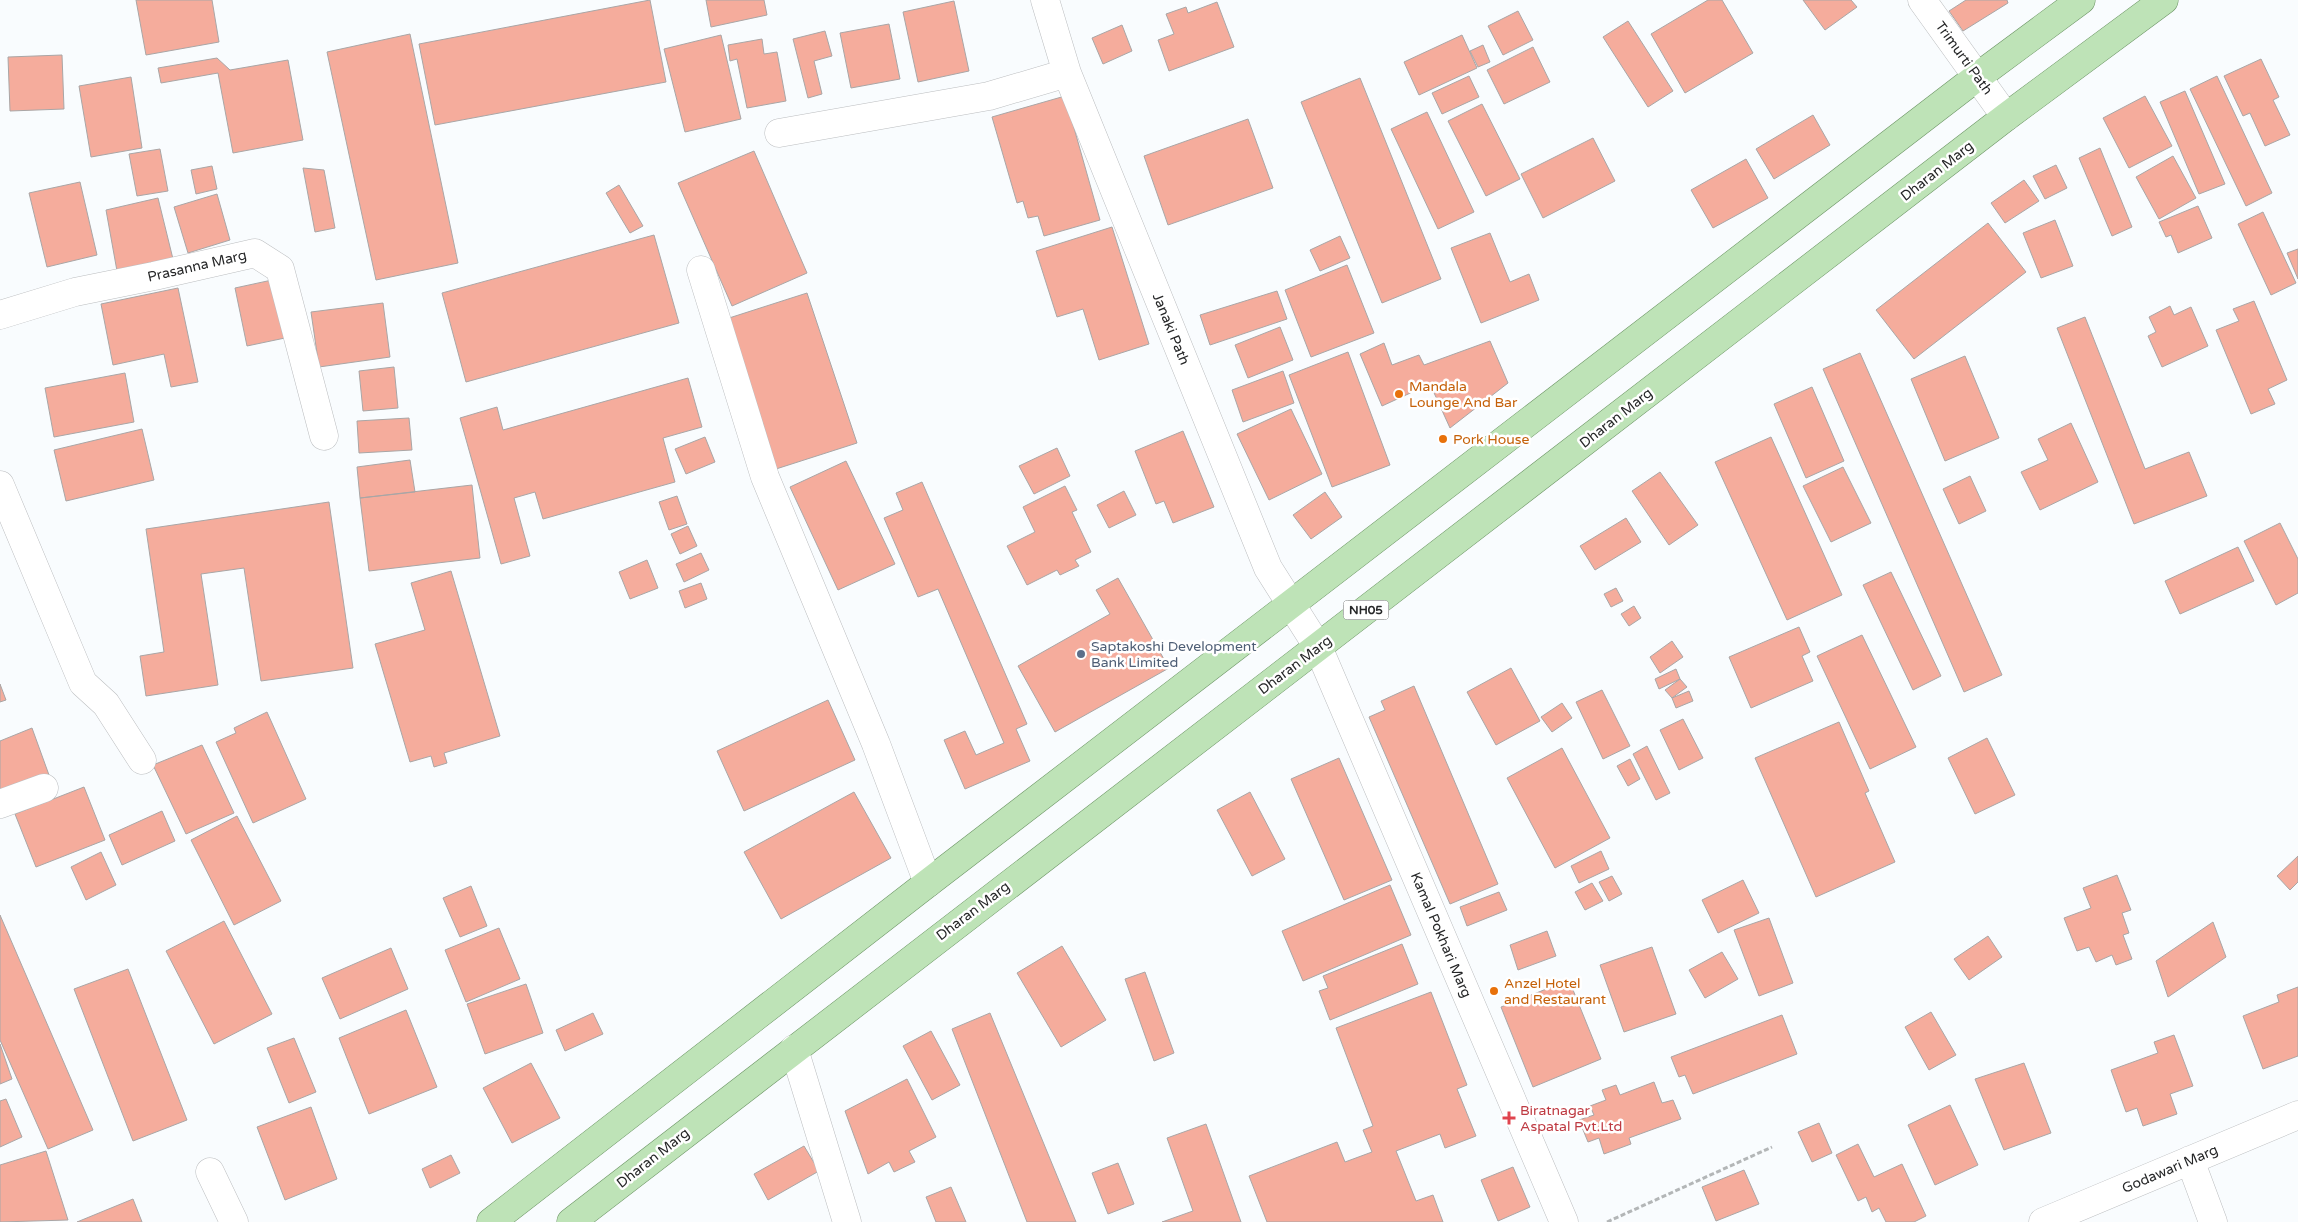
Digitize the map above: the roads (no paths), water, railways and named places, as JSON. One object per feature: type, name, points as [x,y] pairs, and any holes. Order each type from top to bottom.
[{"type":"main road","points":[[490,1222],[1977,77],[2081,0]]},
{"type":"main road","name":"Dharan Marg","points":[[571,1222],[2006,117],[2164,0]]},
{"type":"street","name":"Janaki Path","points":[[1045,0],[1067,73],[1268,568],[1318,648]]},
{"type":"street","name":"Trimurti Path","points":[[1922,0],[2006,117]]},
{"type":"street","points":[[779,133],[989,96],[1067,73]]},
{"type":"street","name":"Prasanna Marg","points":[[0,315],[75,292],[255,253],[280,269],[324,436]]},
{"type":"street","points":[[702,270],[764,477],[876,744],[928,883]]},
{"type":"street","points":[[0,485],[83,683],[106,704],[142,760]]},
{"type":"street","name":"Kamal Pokhari Marg","points":[[1318,648],[1564,1222]]},
{"type":"street","points":[[0,804],[44,788]]},
{"type":"street","points":[[794,1049],[847,1222]]},
{"type":"street","name":"Godawari Marg","points":[[2043,1222],[2298,1116]]},
{"type":"street","points":[[2190,1160],[2213,1222]]},
{"type":"street","points":[[210,1172],[234,1222]]},
{"type":"place","name":"Mandala Lounge And Bar","points":[[1399,394]]},
{"type":"place","name":"Pork House","points":[[1443,439]]},
{"type":"place","name":"Saptakoshi Development Bank Limited","points":[[1081,654]]},
{"type":"place","name":"Anzel Hotel and Restaurant","points":[[1494,991]]},
{"type":"place","name":"Biratnagar Aspatal Pvt.Ltd","points":[[1509,1118]]}]
